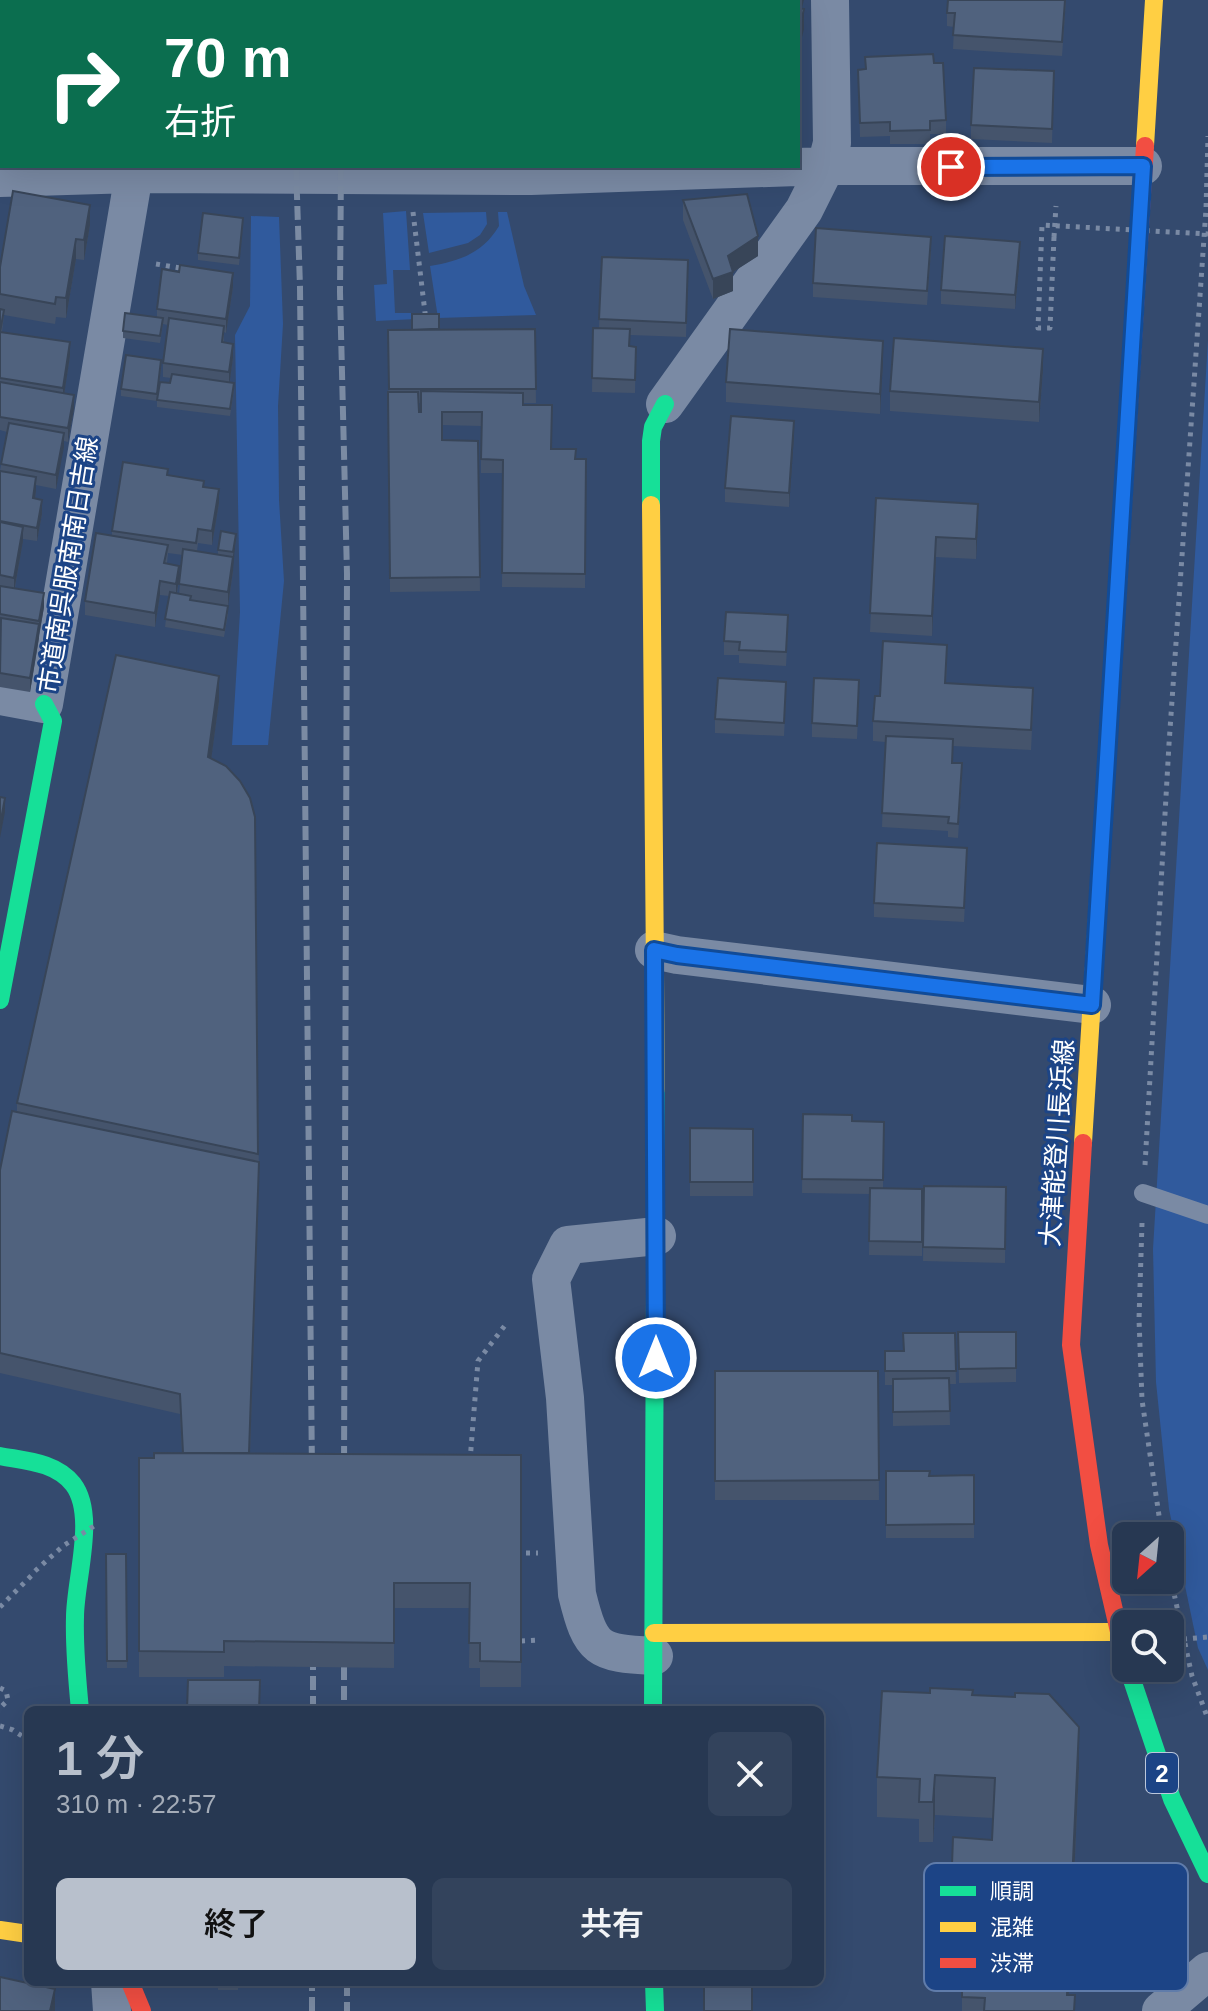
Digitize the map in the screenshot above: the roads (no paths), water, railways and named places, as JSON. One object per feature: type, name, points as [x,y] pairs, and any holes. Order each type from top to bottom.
[{"type":"street","points":[[653,1706],[657,1236],[651,441],[653,427],[665,404],[804,210],[826,166],[832,143],[830,0]]},
{"type":"street","name":"大津能登川長浜線","points":[[1113,1610],[1096,1526],[1071,1345],[1154,0]]},
{"type":"street","points":[[800,167],[1143,166]]},
{"type":"street","points":[[0,178],[368,171],[531,176],[767,168]]},
{"type":"street","name":"市道南呉服南南日吉線","points":[[0,1000],[53,721],[44,704],[134,174]]},
{"type":"street","points":[[0,696],[44,704]]},
{"type":"street","points":[[654,950],[1092,1005]]},
{"type":"street","points":[[657,1236],[568,1245],[551,1279],[565,1398],[577,1594],[584,1621],[603,1649],[614,1654],[654,1644],[1112,1632]]},
{"type":"street","points":[[0,1456],[43,1464],[57,1471],[79,1494],[84,1509],[85,1525],[76,1595],[80,1706]]},
{"type":"street","name":"2","points":[[1132,1682],[1153,1752],[1190,1842],[1208,1874]]},
{"type":"street","points":[[0,1930],[24,1933]]},
{"type":"street","points":[[1188,1988],[1208,1971]]},
{"type":"street","points":[[110,1986],[112,2011]]},
{"type":"street","points":[[132,1986],[142,2011]]},
{"type":"street","points":[[654,1986],[655,2011]]},
{"type":"street","points":[[1161,2011],[1184,1991]]},
{"type":"lane","points":[[1143,1193],[1208,1215]]},
{"type":"railway","points":[[296,168],[300,287],[312,1474]]},
{"type":"railway","points":[[341,168],[340,292],[347,574],[344,1474]]},
{"type":"railway","points":[[313,1646],[313,1706]]},
{"type":"railway","points":[[344,1646],[344,1706]]},
{"type":"railway","points":[[312,1986],[312,2011]]},
{"type":"railway","points":[[347,1986],[347,2011]]}]
